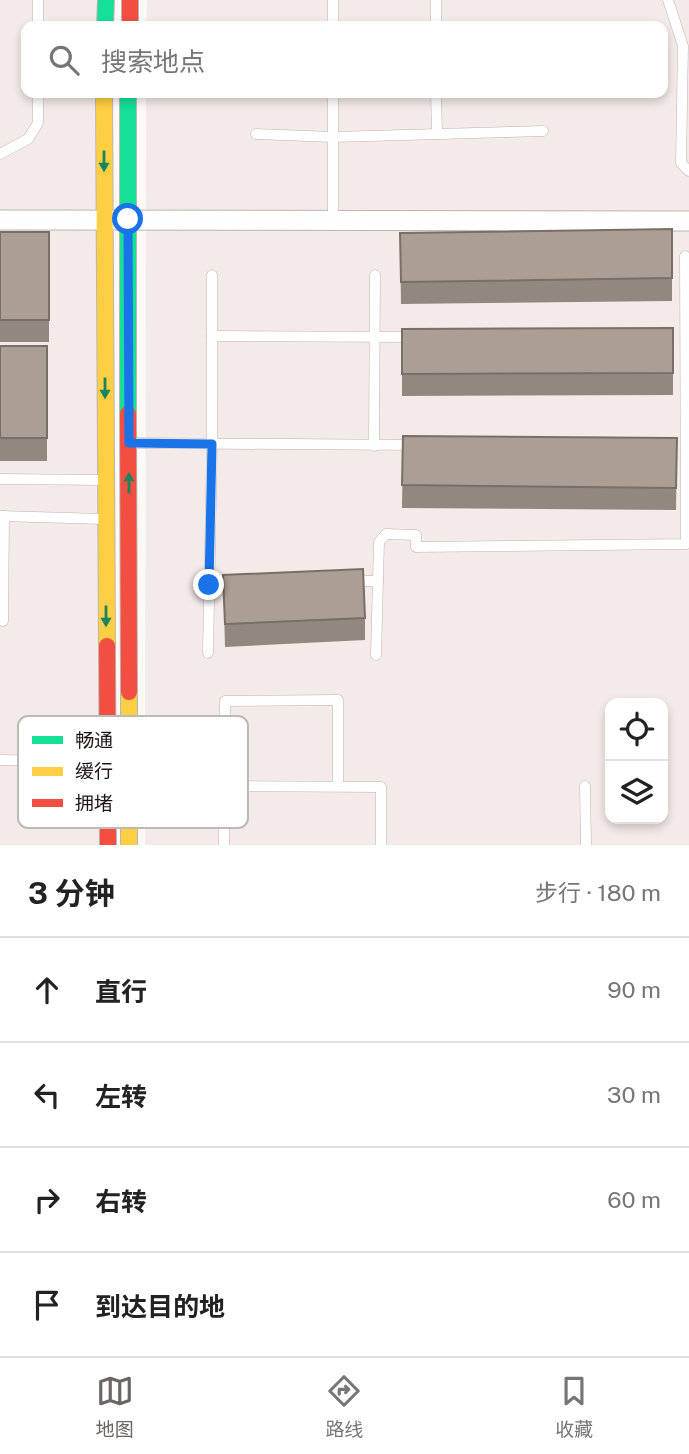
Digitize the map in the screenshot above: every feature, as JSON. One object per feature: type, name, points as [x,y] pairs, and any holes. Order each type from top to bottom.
[{"type":"street","points":[[105,21],[106,0]]},
{"type":"street","points":[[130,0],[130,21]]},
{"type":"street","points":[[104,98],[107,716]]},
{"type":"street","points":[[128,98],[129,716]]},
{"type":"street","points":[[0,220],[689,221]]},
{"type":"lane","points":[[38,0],[38,21]]},
{"type":"lane","points":[[333,0],[333,21]]},
{"type":"lane","points":[[436,0],[436,21]]},
{"type":"lane","points":[[668,0],[683,46],[681,163],[689,171]]},
{"type":"lane","points":[[0,154],[28,139],[38,123],[38,98]]},
{"type":"lane","points":[[333,98],[333,220]]},
{"type":"lane","points":[[436,98],[437,134]]},
{"type":"lane","points":[[256,134],[333,137],[543,131]]},
{"type":"lane","points":[[376,655],[379,542],[386,534],[416,535],[416,547],[686,544],[685,256]]},
{"type":"lane","points":[[208,653],[212,275]]},
{"type":"lane","points":[[374,275],[374,446]]},
{"type":"lane","points":[[212,336],[428,337]]},
{"type":"lane","points":[[672,338],[685,339]]},
{"type":"lane","points":[[106,440],[129,443],[428,445]]},
{"type":"lane","points":[[672,441],[686,441]]},
{"type":"lane","points":[[0,479],[106,480]]},
{"type":"lane","points":[[3,621],[2,516],[129,519]]},
{"type":"lane","points":[[339,582],[378,581]]},
{"type":"lane","points":[[209,585],[222,584]]},
{"type":"lane","points":[[225,716],[225,701],[338,700],[338,786]]},
{"type":"lane","points":[[0,760],[18,760]]},
{"type":"lane","points":[[248,786],[381,787],[381,845]]},
{"type":"lane","points":[[585,786],[586,845]]},
{"type":"shaded area","points":[[0,0],[102,0],[102,21],[21,21],[21,98],[101,98],[103,716],[18,716],[18,828],[103,828],[103,845],[0,845]]},
{"type":"shaded area","points":[[147,0],[689,0],[689,845],[145,845],[145,828],[248,828],[248,716],[145,716],[146,98],[668,98],[668,21],[146,21]]},
{"type":"building","points":[[672,229],[672,278],[401,282],[400,233]]},
{"type":"building","points":[[0,232],[49,232],[49,320],[0,320]]},
{"type":"building","points":[[673,328],[673,373],[402,374],[402,329]]},
{"type":"building","points":[[0,346],[47,346],[47,438],[0,438]]},
{"type":"building","points":[[403,436],[677,438],[676,488],[402,485]]},
{"type":"building","points":[[363,569],[365,618],[225,624],[223,575]]},
{"type":"traffic: fast","points":[[105,21],[106,0]]},
{"type":"traffic: fast","points":[[128,98],[128,414]]},
{"type":"traffic: slow","points":[[104,98],[107,646]]},
{"type":"traffic: slow","points":[[129,692],[129,716]]},
{"type":"traffic: slow","points":[[129,828],[129,845]]},
{"type":"traffic: jam","points":[[130,0],[130,21]]},
{"type":"traffic: jam","points":[[128,414],[129,692]]},
{"type":"traffic: jam","points":[[107,646],[107,716]]},
{"type":"traffic: jam","points":[[108,828],[108,845]]},
{"type":"route","points":[[128,219],[129,443],[212,444],[209,585]]}]
